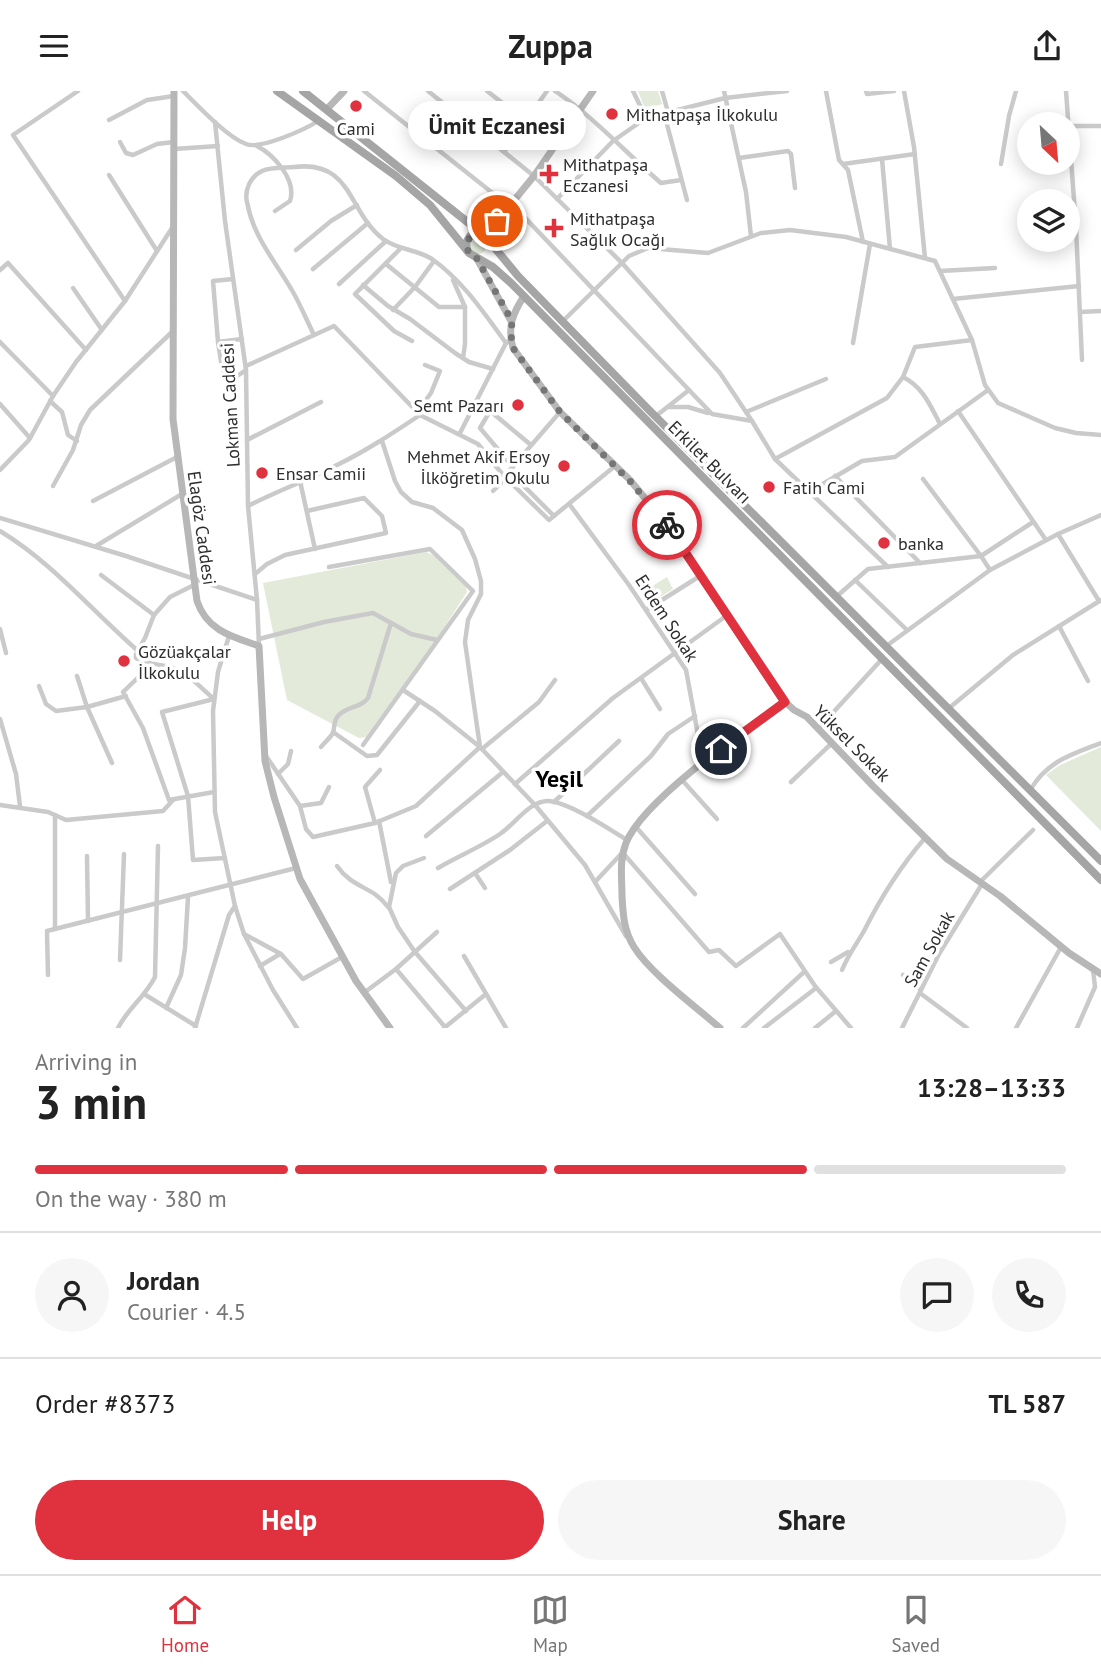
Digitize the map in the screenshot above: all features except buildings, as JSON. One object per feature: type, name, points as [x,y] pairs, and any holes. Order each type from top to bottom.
[{"type":"main road","name":"Erkilet Bulvarı","points":[[277,91],[396,176],[430,205],[467,250],[511,283],[1101,880]]},
{"type":"main road","name":"Erkilet Bulvarı","points":[[303,91],[485,237],[518,276],[655,416],[1101,861]]},
{"type":"main road","points":[[450,230],[456,232],[462,229],[463,220]]},
{"type":"main road","points":[[467,250],[468,239],[474,234],[485,237],[486,253],[476,257]]},
{"type":"street","points":[[78,91],[13,135],[124,301]]},
{"type":"street","points":[[183,91],[215,122],[244,143],[270,154],[281,168],[290,182],[292,196],[290,201],[275,211]]},
{"type":"street","points":[[327,109],[344,91]]},
{"type":"street","points":[[364,91],[511,205],[712,414]]},
{"type":"street","points":[[428,91],[534,176],[622,263],[720,373],[775,459],[888,566]]},
{"type":"street","points":[[487,91],[527,122]]},
{"type":"street","points":[[504,152],[547,91]]},
{"type":"street","points":[[555,91],[579,108],[661,183],[681,180]]},
{"type":"street","points":[[485,237],[534,176],[593,91]]},
{"type":"street","points":[[633,91],[646,118]]},
{"type":"street","points":[[662,91],[687,200]]},
{"type":"street","points":[[724,91],[746,193],[751,236]]},
{"type":"street","points":[[557,199],[613,141],[646,118],[725,98],[787,91]]},
{"type":"street","points":[[826,91],[839,160],[848,170],[863,242]]},
{"type":"street","points":[[866,91],[867,94],[894,91]]},
{"type":"street","points":[[904,91],[915,154],[925,258]]},
{"type":"street","points":[[1000,164],[1016,91]]},
{"type":"street","points":[[1066,91],[1067,112]]},
{"type":"street","points":[[109,120],[147,100],[174,94]]},
{"type":"street","name":"Elagöz Caddesi","points":[[174,94],[172,398],[194,582],[197,601],[204,617],[215,628],[229,636],[259,643]]},
{"type":"street","points":[[254,145],[306,129],[318,121]]},
{"type":"street","name":"Lokman Caddesi","points":[[215,122],[246,368],[248,506],[259,643]]},
{"type":"street","points":[[1080,126],[1101,126]]},
{"type":"street","points":[[120,142],[131,155],[157,144],[218,146]]},
{"type":"street","points":[[739,159],[788,151],[791,154],[795,188]]},
{"type":"street","points":[[843,164],[915,154]]},
{"type":"street","points":[[882,159],[890,249]]},
{"type":"street","points":[[314,335],[293,292],[263,245],[246,201],[248,187],[256,176],[265,170],[312,165],[322,168],[339,181],[368,223],[386,241],[434,261],[468,292],[509,341]]},
{"type":"street","points":[[109,175],[157,251]]},
{"type":"street","points":[[1071,175],[1082,360]]},
{"type":"street","points":[[296,250],[331,221],[356,205]]},
{"type":"street","points":[[313,269],[368,223]]},
{"type":"street","points":[[0,470],[30,438],[52,399],[124,301],[174,224]]},
{"type":"street","points":[[563,321],[622,263],[643,249],[702,253],[771,231],[797,230],[832,235],[935,261],[972,340],[988,390],[998,403],[1048,426],[1070,432],[1101,435]]},
{"type":"street","points":[[339,284],[386,241]]},
{"type":"street","points":[[853,342],[870,244]]},
{"type":"street","points":[[401,249],[355,294],[394,331],[412,341]]},
{"type":"street","points":[[476,257],[512,317]]},
{"type":"street","points":[[393,310],[415,287],[434,261]]},
{"type":"street","points":[[0,270],[8,263],[86,350]]},
{"type":"street","points":[[386,264],[439,307],[465,307]]},
{"type":"street","points":[[940,271],[995,268]]},
{"type":"street","points":[[451,276],[465,307],[463,358]]},
{"type":"street","points":[[233,279],[213,281],[222,368],[230,381],[246,368],[334,326],[419,413],[478,444],[506,478],[549,520],[615,466]]},
{"type":"street","points":[[460,433],[509,341],[517,294],[511,283]]},
{"type":"street","points":[[363,285],[393,310],[410,319],[463,358],[493,369]]},
{"type":"street","points":[[953,299],[1079,286]]},
{"type":"street","points":[[73,288],[102,330]]},
{"type":"street","points":[[512,317],[524,296]]},
{"type":"street","points":[[1080,312],[1101,311]]},
{"type":"street","points":[[53,486],[93,405],[173,332]]},
{"type":"street","points":[[218,342],[242,339]]},
{"type":"street","points":[[775,459],[887,398],[903,377],[915,347],[972,340]]},
{"type":"street","name":"Yüksel Sokak","points":[[509,341],[560,412],[662,517],[785,702],[807,717],[947,859],[1061,947],[1101,974]]},
{"type":"street","points":[[0,342],[62,412],[67,433],[76,441]]},
{"type":"street","points":[[248,506],[382,441],[419,413],[440,371],[425,365]]},
{"type":"street","points":[[903,377],[921,390],[940,424]]},
{"type":"street","points":[[746,412],[826,379]]},
{"type":"street","points":[[655,416],[689,390]]},
{"type":"street","points":[[809,492],[862,461],[895,457],[988,390]]},
{"type":"street","points":[[477,400],[531,445]]},
{"type":"street","points":[[247,440],[320,402]]},
{"type":"street","points":[[0,404],[30,438]]},
{"type":"street","points":[[667,407],[688,407],[752,421]]},
{"type":"street","points":[[489,411],[480,428],[513,467]]},
{"type":"street","points":[[958,411],[1046,540]]},
{"type":"street","points":[[554,516],[509,471],[560,412]]},
{"type":"street","points":[[382,441],[401,492],[412,502],[433,508],[462,530],[475,559],[482,589],[467,625],[465,648],[481,748]]},
{"type":"street","points":[[93,501],[177,457]]},
{"type":"street","points":[[835,476],[920,563]]},
{"type":"street","points":[[493,491],[506,478]]},
{"type":"street","points":[[923,479],[990,570]]},
{"type":"street","points":[[300,481],[315,549]]},
{"type":"street","points":[[96,546],[182,494]]},
{"type":"street","points":[[255,575],[267,564],[285,555],[386,533],[382,516],[364,498],[307,511]]},
{"type":"street","name":"Erdem Sokak","points":[[570,505],[686,670],[703,762]]},
{"type":"street","points":[[884,647],[990,570],[1058,534],[1100,517]]},
{"type":"street","points":[[0,518],[96,546],[194,582],[257,600]]},
{"type":"street","points":[[835,597],[868,569],[981,557],[1033,522]]},
{"type":"street","points":[[0,531],[30,552],[83,597],[111,628],[138,651]]},
{"type":"street","points":[[948,709],[1013,655],[1100,600],[1058,534]]},
{"type":"street","points":[[329,567],[430,549],[473,591],[363,745]]},
{"type":"street","points":[[101,576],[154,615]]},
{"type":"street","points":[[646,610],[701,576]]},
{"type":"street","points":[[855,580],[908,630]]},
{"type":"street","points":[[194,582],[170,597],[154,615],[136,658],[151,665],[167,666],[182,672],[214,699]]},
{"type":"street","points":[[389,1028],[364,993],[296,869],[270,785],[264,754],[259,643],[324,622],[373,613],[417,636],[438,640]]},
{"type":"street","points":[[515,784],[570,734],[726,616]]},
{"type":"street","points":[[321,747],[333,732],[334,722],[339,715],[361,705],[368,698],[391,623]]},
{"type":"street","points":[[1059,626],[1087,681]]},
{"type":"street","points":[[0,631],[6,653]]},
{"type":"street","points":[[229,636],[221,660],[214,699],[214,792],[225,858],[244,934],[297,1028]]},
{"type":"street","points":[[818,729],[882,659]]},
{"type":"street","points":[[151,665],[123,692],[143,728],[169,800],[214,792]]},
{"type":"street","points":[[77,676],[87,707],[112,762]]},
{"type":"street","points":[[641,678],[660,709]]},
{"type":"street","points":[[264,754],[300,806],[308,832],[313,837],[377,822],[416,806],[481,748],[539,702],[555,680]]},
{"type":"street","points":[[39,686],[46,704],[52,710],[87,707],[126,696]]},
{"type":"street","points":[[402,690],[481,748],[535,805],[595,882],[638,953],[717,1027]]},
{"type":"street","points":[[214,699],[162,712],[188,796],[194,859],[225,858]]},
{"type":"street","points":[[333,732],[367,756],[377,755],[420,701]]},
{"type":"street","points":[[631,942],[622,910],[621,869],[627,840],[636,827],[682,780],[785,702]]},
{"type":"street","points":[[587,816],[652,757],[668,734],[695,716]]},
{"type":"street","points":[[0,719],[16,774],[20,807]]},
{"type":"street","points":[[554,802],[619,741]]},
{"type":"street","points":[[791,782],[832,743]]},
{"type":"street","points":[[1030,791],[1041,774],[1055,762],[1101,743]]},
{"type":"street","points":[[278,774],[288,764],[291,751]]},
{"type":"street","points":[[380,770],[365,787],[377,822],[392,885]]},
{"type":"street","points":[[426,836],[503,772]]},
{"type":"street","points":[[682,780],[717,819]]},
{"type":"street","points":[[300,806],[321,803],[329,787]]},
{"type":"street","points":[[0,805],[20,807],[66,820],[163,811],[174,799]]},
{"type":"street","points":[[438,867],[501,833],[535,805],[547,801],[587,816],[627,840]]},
{"type":"street","points":[[55,815],[55,929]]},
{"type":"street","points":[[450,889],[510,851],[547,821]]},
{"type":"street","points":[[636,827],[695,894]]},
{"type":"street","name":"Sam Sokak","points":[[902,1028],[939,954],[981,883],[1033,830]]},
{"type":"street","points":[[842,970],[849,952],[894,878],[925,838]]},
{"type":"street","points":[[118,1028],[129,1009],[144,994],[155,977],[158,846]]},
{"type":"street","points":[[595,882],[623,853]]},
{"type":"street","points":[[623,853],[709,952],[719,950],[736,966],[780,934],[816,988],[851,1028]]},
{"type":"street","points":[[120,960],[124,854]]},
{"type":"street","points":[[87,856],[88,921]]},
{"type":"street","points":[[389,907],[394,875],[400,868],[424,858]]},
{"type":"street","points":[[337,866],[352,882],[374,892],[389,907],[398,927],[415,952],[466,1011]]},
{"type":"street","points":[[48,975],[47,931],[296,869]]},
{"type":"street","points":[[475,873],[485,888]]},
{"type":"street","points":[[166,1008],[181,975],[186,949],[188,897]]},
{"type":"street","points":[[144,994],[195,1027],[229,915],[235,906]]},
{"type":"street","points":[[364,993],[396,969],[437,932]]},
{"type":"street","points":[[244,934],[281,954],[303,979],[343,957]]},
{"type":"street","points":[[1016,1028],[1061,947]]},
{"type":"street","points":[[831,962],[849,952]]},
{"type":"street","points":[[260,966],[281,954]]},
{"type":"street","points":[[464,957],[506,1028]]},
{"type":"street","points":[[396,969],[445,1028],[486,994]]},
{"type":"street","points":[[1077,1028],[1095,987],[1093,969]]},
{"type":"street","points":[[743,1028],[804,972]]},
{"type":"street","points":[[903,975],[967,1028]]},
{"type":"street","points":[[764,1028],[816,988]]},
{"type":"street","points":[[815,1028],[836,1011]]},
{"type":"green space","points":[[638,91],[658,91],[662,104],[645,109]]},
{"type":"green space","points":[[478,236],[484,239],[487,245],[484,251],[478,254],[472,251],[469,245],[472,239]]},
{"type":"green space","points":[[426,552],[433,555],[466,587],[467,592],[366,737],[359,738],[287,700],[263,583]]},
{"type":"green space","points":[[667,577],[673,589],[655,600],[649,588]]},
{"type":"green space","points":[[1101,747],[1101,831],[1046,775],[1060,765]]},
{"type":"way so far","points":[[497,221],[485,236],[470,236],[466,246],[469,253],[476,257],[512,321],[513,348],[560,412],[630,481],[667,525]]},
{"type":"place","name":"Cami","points":[[356,106]]},
{"type":"place","name":"Mithatpaşa İlkokulu","points":[[612,114]]},
{"type":"place","name":"Mithatpaşa Eczanesi","points":[[549,174]]},
{"type":"place","name":"Ümit Eczanesi","points":[[497,221]]},
{"type":"place","name":"Mithatpaşa Sağlık Ocağı","points":[[554,228]]},
{"type":"place","name":"Semt Pazarı","points":[[518,405]]},
{"type":"place","name":"Mehmet Akif Ersoy İlköğretim Okulu","points":[[564,466]]},
{"type":"place","name":"Ensar Camii","points":[[262,473]]},
{"type":"place","name":"Fatih Cami","points":[[769,487]]},
{"type":"place","name":"banka","points":[[884,543]]},
{"type":"place","name":"Gözüakçalar İlkokulu","points":[[124,661]]},
{"type":"district","name":"Yeşil","points":[[559,778]]},
{"type":"route","points":[[667,525],[785,702],[721,749]]}]
